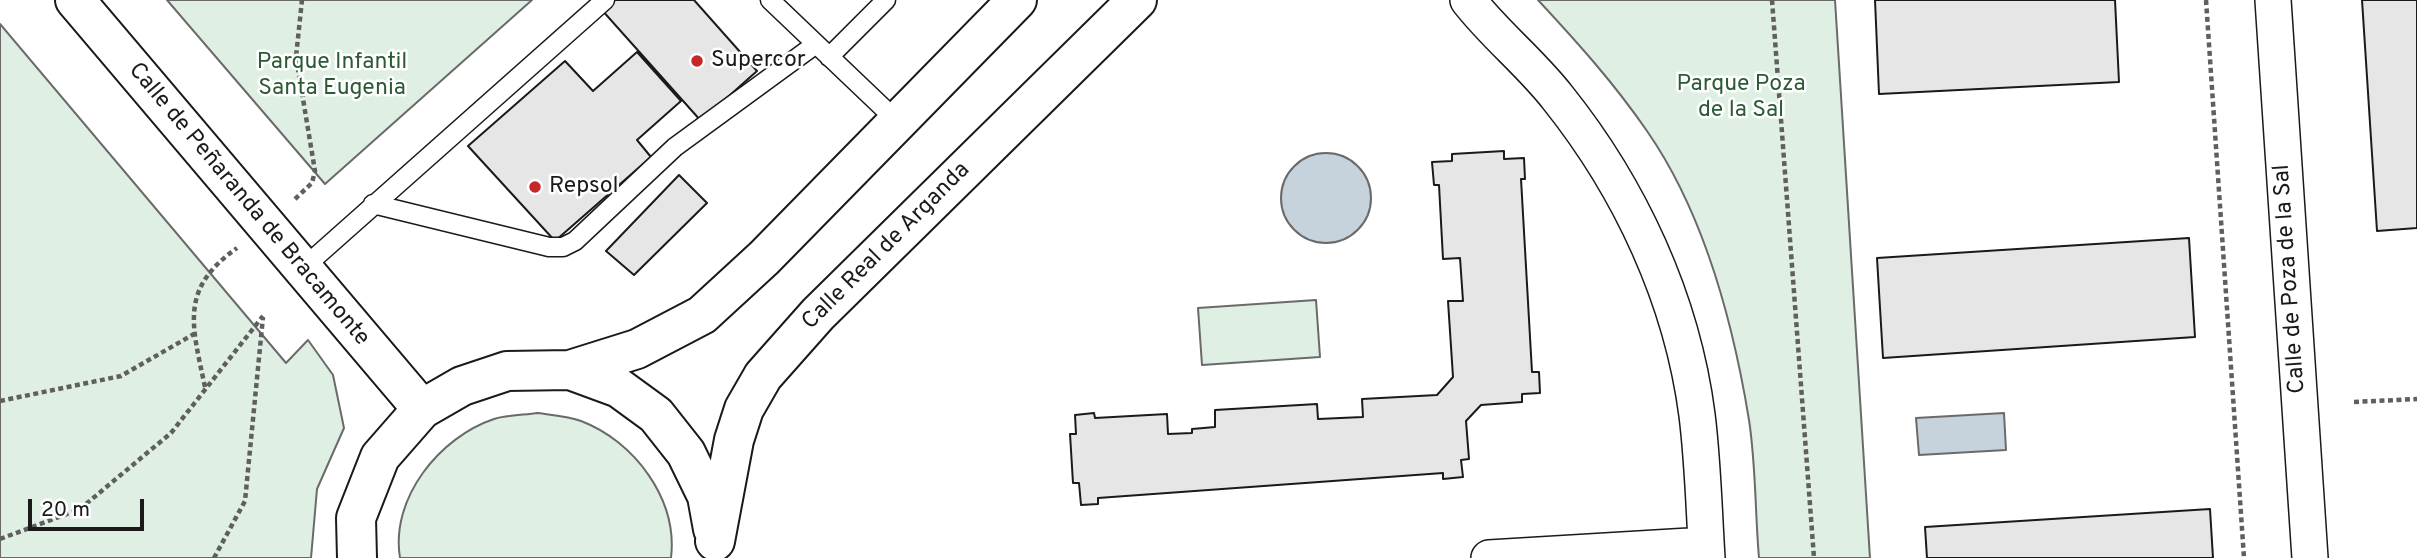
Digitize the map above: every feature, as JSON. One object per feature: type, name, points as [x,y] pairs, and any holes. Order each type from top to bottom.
[{"type":"main road","name":"Calle de Peñaranda de Bracamonte","points":[[75,0],[422,409]]},
{"type":"main road","points":[[357,558],[356,518],[380,457],[422,409],[461,386],[507,371],[570,370],[637,349],[702,315],[764,258],[1017,0]]},
{"type":"main road","name":"Calle Real de Arganda","points":[[714,549],[734,440],[744,408],[762,376],[818,314],[1137,0]]},
{"type":"main road","points":[[570,370],[619,388],[656,415],[686,453],[707,496],[714,549]]},
{"type":"street","name":"Calle de Poza de la Sal","points":[[2273,0],[2310,558]]},
{"type":"street","points":[[1468,5],[1557,96],[1601,156],[1639,224],[1667,291],[1685,355],[1697,414],[1706,552],[1489,558]]},
{"type":"lane","points":[[302,269],[605,0]]},
{"type":"lane","points":[[830,57],[886,0]]},
{"type":"lane","points":[[782,4],[816,44],[898,122]]},
{"type":"lane","points":[[373,204],[549,247],[563,247],[575,241],[675,147],[816,44]]},
{"type":"path","points":[[302,0],[296,57],[315,171]]},
{"type":"path","points":[[1772,0],[1814,558]]},
{"type":"path","points":[[2206,0],[2244,558]]},
{"type":"path","points":[[205,387],[194,334],[198,287],[218,262]]},
{"type":"path","points":[[0,539],[80,509],[171,433],[263,316],[245,501],[214,558]]},
{"type":"path","points":[[0,401],[121,376],[194,334]]},
{"type":"path","points":[[2354,402],[2417,399]]},
{"type":"green space","name":"Parque Infantil Santa Eugenia","points":[[167,0],[532,0],[325,184]]},
{"type":"green space","name":"Parque Poza de la Sal","points":[[1538,0],[1835,0],[1870,558],[1759,558],[1749,420],[1725,307],[1700,233],[1685,197],[1647,131],[1595,63]]},
{"type":"green space","points":[[0,24],[286,363],[308,340],[333,375],[344,428],[317,489],[311,558],[0,558]]},
{"type":"green space","points":[[1316,300],[1320,357],[1202,365],[1198,308]]},
{"type":"green space","points":[[538,413],[581,421],[600,430],[635,458],[660,494],[671,536],[671,558],[400,558],[399,536],[411,492],[438,455],[455,440],[494,419]]},
{"type":"shaded area","points":[[1317,153],[1335,153],[1351,160],[1364,173],[1371,189],[1371,207],[1364,223],[1351,236],[1335,243],[1317,243],[1301,236],[1288,223],[1281,207],[1281,189],[1288,173],[1301,160]]},
{"type":"shaded area","points":[[2004,413],[2006,450],[1919,455],[1916,418]]},
{"type":"building","name":"Supercor","points":[[593,0],[694,0],[757,71],[701,121]]},
{"type":"building","points":[[1875,0],[2115,0],[2119,82],[1879,94]]},
{"type":"building","points":[[2362,0],[2417,0],[2417,228],[2377,231]]},
{"type":"building","points":[[637,52],[681,101],[637,140],[651,157],[555,241],[468,146],[565,61],[593,91]]},
{"type":"building","points":[[1504,151],[1504,159],[1524,158],[1525,179],[1521,179],[1532,372],[1539,372],[1540,393],[1522,394],[1522,402],[1481,405],[1466,421],[1469,459],[1461,460],[1463,477],[1443,479],[1443,473],[1098,498],[1098,504],[1081,505],[1079,483],[1073,483],[1070,434],[1076,434],[1075,415],[1094,413],[1095,418],[1167,414],[1168,434],[1192,433],[1192,429],[1215,427],[1215,410],[1317,404],[1318,419],[1363,417],[1362,399],[1437,395],[1453,377],[1448,301],[1463,301],[1460,258],[1443,259],[1439,185],[1434,185],[1432,162],[1452,161],[1452,154]]},
{"type":"building","points":[[679,175],[707,203],[634,275],[606,251]]},
{"type":"building","points":[[2189,238],[2195,337],[1883,358],[1877,258]]},
{"type":"building","points":[[2210,509],[2213,558],[1927,558],[1925,527]]},
{"type":"place","name":"Supercor","points":[[697,61]]},
{"type":"place","name":"Repsol","points":[[535,187]]}]
